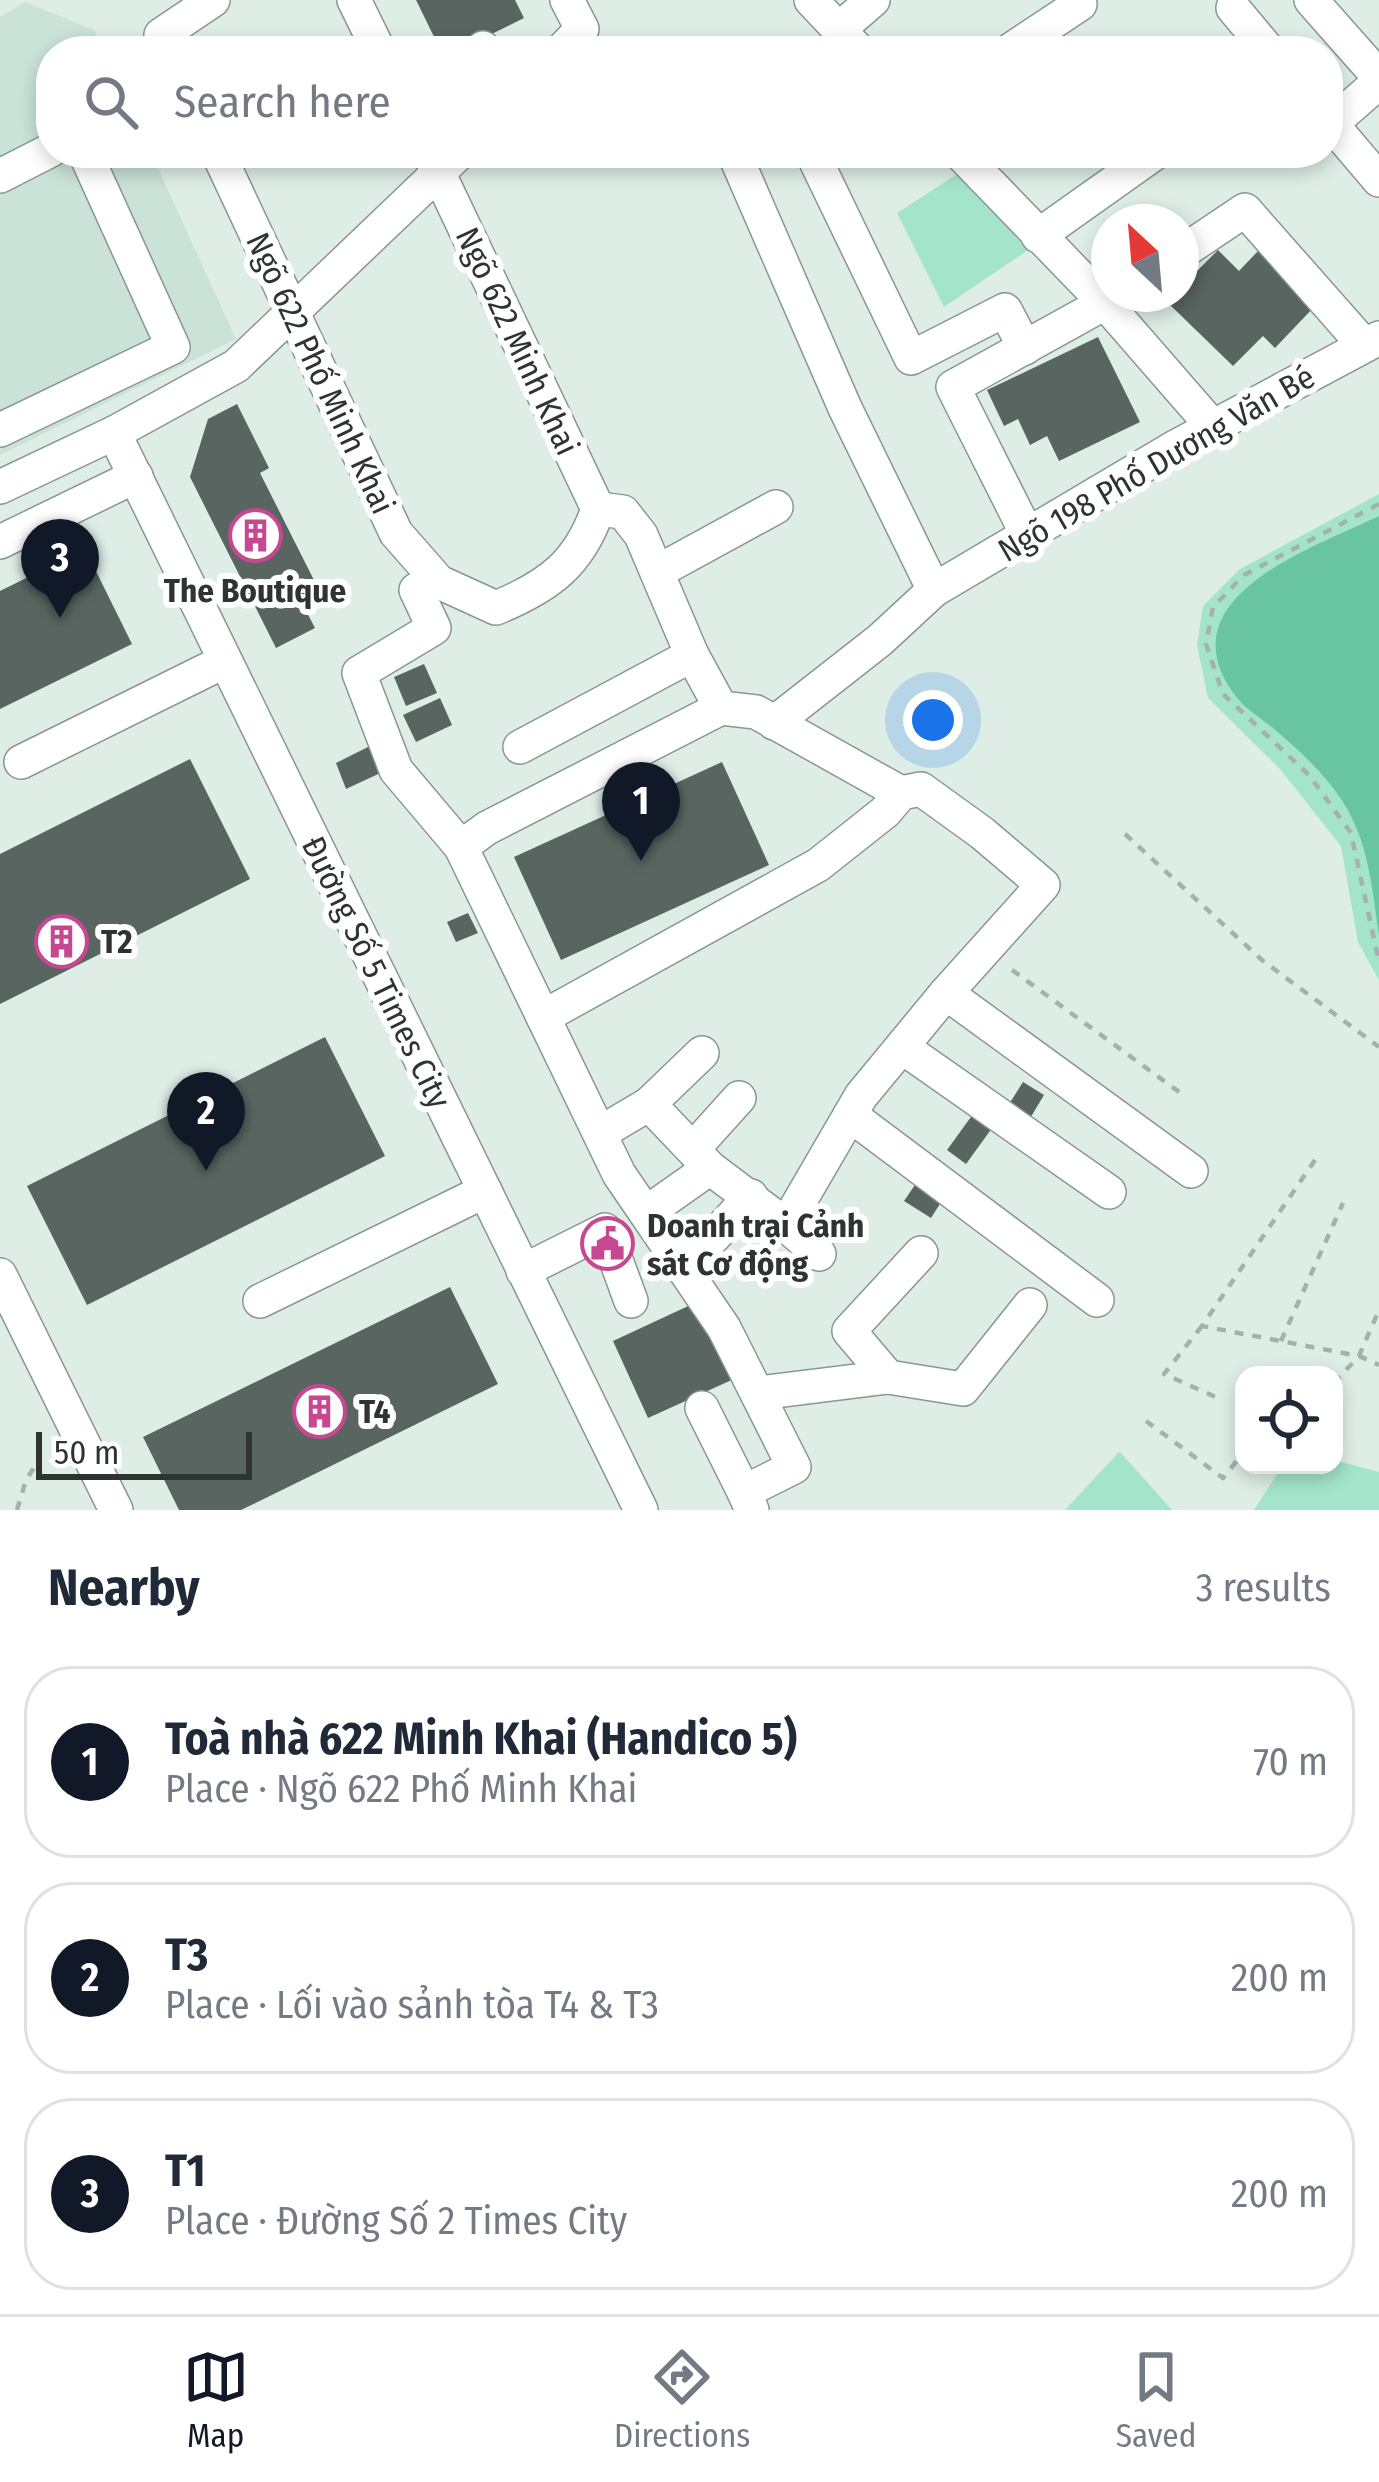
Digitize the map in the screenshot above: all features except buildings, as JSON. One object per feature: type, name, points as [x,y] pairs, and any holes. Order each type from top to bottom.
[{"type":"street","points":[[161,36],[213,0]]},
{"type":"street","points":[[354,0],[372,36]]},
{"type":"street","points":[[567,0],[582,29],[575,36]]},
{"type":"street","points":[[812,0],[845,36]]},
{"type":"street","points":[[851,36],[873,0]]},
{"type":"street","points":[[1311,0],[1342,36]]},
{"type":"street","points":[[1032,36],[1080,4]]},
{"type":"street","points":[[1233,8],[1256,36]]},
{"type":"street","points":[[1343,38],[1379,80],[1343,111]]},
{"type":"street","points":[[1343,137],[1379,180]]},
{"type":"street","points":[[0,176],[36,158]]},
{"type":"street","points":[[0,430],[173,347],[92,168]]},
{"type":"street","name":"Ngõ 622 Phố Minh Khai","points":[[225,168],[396,533],[439,582],[496,608],[541,589],[587,540],[598,508]]},
{"type":"street","points":[[0,487],[114,434],[236,366],[295,313],[434,168]]},
{"type":"street","name":"Ngõ 622 Minh Khai","points":[[446,168],[598,508]]},
{"type":"street","points":[[741,168],[845,408],[934,590]]},
{"type":"street","points":[[819,168],[910,358],[1005,310],[1025,348]]},
{"type":"street","points":[[974,168],[1038,236],[1091,281]]},
{"type":"street","points":[[1038,236],[1134,168]]},
{"type":"street","points":[[1199,242],[1245,210],[1372,342]]},
{"type":"street","points":[[1027,534],[953,387],[1091,311]]},
{"type":"street","points":[[1123,312],[1213,427]]},
{"type":"street","name":"Ngõ 198 Phố Dương Văn Bé","points":[[765,718],[880,640],[934,590],[1213,427],[1372,342]]},
{"type":"street","name":"Đường Số 5 Times City","points":[[114,434],[641,1510]]},
{"type":"street","points":[[0,542],[136,476]]},
{"type":"street","points":[[657,572],[776,507]]},
{"type":"street","points":[[598,508],[623,512],[641,535],[692,655],[721,708]]},
{"type":"street","points":[[416,590],[434,628],[359,673],[396,770],[461,847],[620,1174],[724,1328],[794,1468],[748,1501],[701,1408]]},
{"type":"street","points":[[520,747],[692,655]]},
{"type":"street","points":[[765,718],[840,655]]},
{"type":"street","points":[[21,763],[225,661]]},
{"type":"street","points":[[461,847],[487,828],[721,708],[765,718],[901,793]]},
{"type":"street","points":[[544,1017],[818,865],[885,812],[901,793],[921,789],[1043,885],[902,1047],[845,1124],[786,1225]]},
{"type":"street","points":[[946,993],[1191,1171]]},
{"type":"street","points":[[902,1047],[1108,1192]]},
{"type":"street","points":[[599,1133],[650,1104],[702,1053]]},
{"type":"street","points":[[650,1104],[704,1161],[819,1254]]},
{"type":"street","points":[[646,1214],[704,1161],[744,1107]]},
{"type":"street","points":[[845,1124],[1097,1300]]},
{"type":"street","points":[[260,1301],[484,1191]]},
{"type":"street","points":[[684,1269],[751,1196]]},
{"type":"street","points":[[523,1270],[605,1230],[631,1300]]},
{"type":"street","points":[[888,1377],[849,1330],[921,1252]]},
{"type":"street","points":[[0,1275],[116,1510]]},
{"type":"street","points":[[760,1394],[888,1377],[963,1389],[1030,1305]]},
{"type":"path","points":[[1379,504],[1244,574],[1213,608],[1206,644],[1223,694],[1309,775],[1351,833],[1379,962]]},
{"type":"path","points":[[1125,834],[1262,960],[1379,1047]]},
{"type":"path","points":[[983,950],[1186,1097]]},
{"type":"path","points":[[1220,1399],[1164,1374],[1316,1160]]},
{"type":"path","points":[[1281,1341],[1343,1204]]},
{"type":"path","points":[[1343,1373],[1359,1356],[1379,1310]]},
{"type":"path","points":[[1202,1326],[1359,1356],[1379,1365]]},
{"type":"path","points":[[1146,1421],[1223,1478],[1235,1463]]},
{"type":"path","points":[[17,1510],[26,1480],[40,1460]]},
{"type":"shaded area","points":[[25,2],[94,30],[97,36],[36,36],[36,168],[158,168],[236,339],[0,455],[0,17]]},
{"type":"shaded area","points":[[962,171],[1031,248],[944,307],[897,213]]},
{"type":"shaded area","points":[[1379,494],[1379,980],[1358,942],[1341,846],[1280,769],[1208,698],[1197,645],[1203,606],[1240,569]]},
{"type":"shaded area","points":[[1379,516],[1379,935],[1368,866],[1352,818],[1311,763],[1238,699],[1218,664],[1217,633],[1230,606],[1254,582],[1318,544]]},
{"type":"shaded area","points":[[1119,1452],[1172,1510],[1065,1510]]},
{"type":"shaded area","points":[[1343,1462],[1379,1472],[1379,1510],[1254,1510],[1277,1474],[1343,1474]]},
{"type":"place","name":"The Boutique","points":[[255,536]]},
{"type":"place","name":"T1","points":[[60,618]]},
{"type":"place","name":"Toà nhà 622 Minh Khai (Handico 5)","points":[[641,861]]},
{"type":"place","name":"T2","points":[[62,941]]},
{"type":"place","name":"T3","points":[[206,1171]]},
{"type":"place","name":"Doanh trại Cảnh sát Cơ động","points":[[608,1244]]},
{"type":"place","name":"T4","points":[[320,1411]]}]
